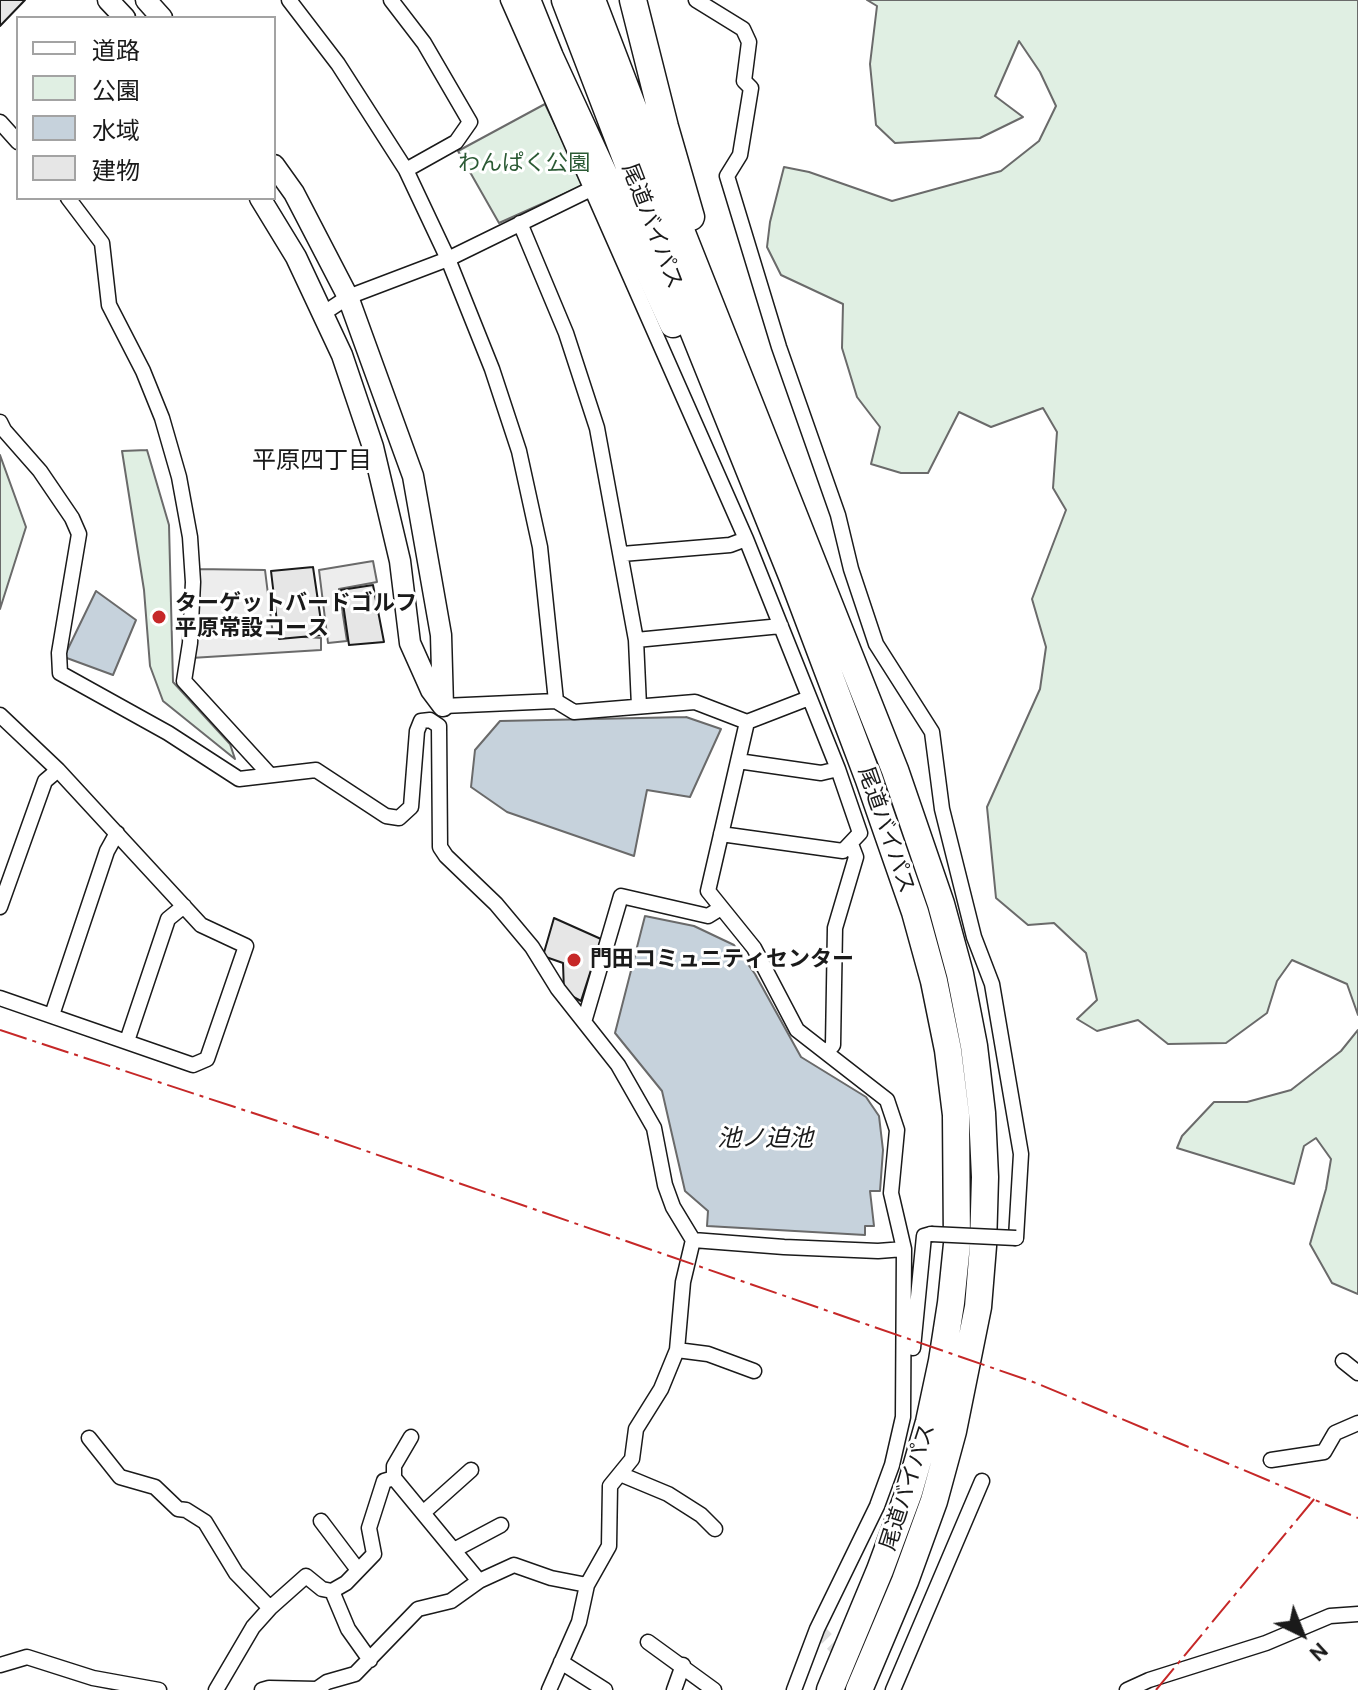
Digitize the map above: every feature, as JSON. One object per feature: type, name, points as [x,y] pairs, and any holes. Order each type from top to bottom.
[{"type":"highway","points":[[527,0],[550,57],[702,388],[792,576]]},
{"type":"highway","name":"尾道バイパス","points":[[565,0],[869,780],[915,912],[934,981],[948,1050],[956,1115],[957,1244],[951,1303],[929,1422],[904,1505],[830,1690]]},
{"type":"highway","name":"尾道バイパス","points":[[592,0],[895,770],[941,904],[968,1017],[982,1113],[985,1177],[978,1307],[934,1501],[905,1581],[859,1690]]},
{"type":"highway","points":[[633,0],[665,127],[738,377]]},
{"type":"street","points":[[108,0],[123,16]]},
{"type":"street","points":[[146,0],[160,16]]},
{"type":"street","points":[[289,0],[338,64],[406,170],[448,259],[492,369],[519,451],[540,547],[556,701]]},
{"type":"street","points":[[391,0],[424,43],[470,122],[456,142],[406,170]]},
{"type":"street","points":[[508,0],[746,539],[838,769],[860,833],[843,851],[721,834]]},
{"type":"street","points":[[696,0],[743,29],[749,42],[744,81],[751,88],[740,155],[727,176],[779,347],[838,515],[851,569],[876,644],[932,732],[942,809],[974,937],[992,984],[1021,1154],[1016,1238],[924,1236],[912,1364],[905,1369]]},
{"type":"street","points":[[0,122],[16,140]]},
{"type":"street","points":[[276,168],[294,193],[348,297],[413,476],[441,635],[443,706]]},
{"type":"street","points":[[324,313],[348,297],[448,259],[591,189]]},
{"type":"street","points":[[70,200],[102,243],[109,305],[143,371],[162,418],[179,477],[190,537],[193,582],[190,643],[184,681],[270,775]]},
{"type":"street","points":[[261,200],[296,257],[342,355],[373,447],[400,561],[410,643],[431,690],[443,706]]},
{"type":"street","points":[[520,223],[566,333],[597,428],[636,640],[639,706]]},
{"type":"street","points":[[0,422],[40,471],[72,518],[79,534],[59,653],[60,673],[168,733],[239,779],[316,770],[386,816],[399,818],[411,807],[417,731],[421,721],[430,720],[439,726],[440,847],[496,904],[532,947],[558,989],[618,1065],[654,1128],[665,1185],[673,1207],[693,1240],[683,1282],[677,1350],[661,1389],[636,1429],[632,1459],[610,1486],[609,1546],[587,1585],[579,1622],[549,1690]]},
{"type":"street","points":[[622,554],[730,545],[746,539]]},
{"type":"street","points":[[636,640],[781,626]]},
{"type":"street","points":[[410,643],[441,635]]},
{"type":"street","points":[[443,706],[556,701],[574,712],[695,702],[747,722],[809,698]]},
{"type":"street","points":[[0,715],[58,770],[201,925],[246,946],[207,1059],[193,1065],[0,998]]},
{"type":"street","points":[[747,722],[708,891],[754,948],[797,1030],[887,1100],[897,1130],[891,1193],[904,1249],[903,1417],[892,1465],[877,1506],[817,1629],[794,1690]]},
{"type":"street","points":[[738,761],[821,773],[838,769]]},
{"type":"street","points":[[0,907],[45,781],[58,770]]},
{"type":"street","points":[[52,1015],[107,851],[117,833]]},
{"type":"street","points":[[827,1052],[833,1045],[835,928],[856,857],[851,844]]},
{"type":"street","points":[[584,1022],[621,896],[708,916],[721,908]]},
{"type":"street","points":[[127,1041],[168,919],[184,906]]},
{"type":"street","points":[[693,1240],[878,1251],[904,1249]]},
{"type":"street","points":[[677,1350],[708,1354],[754,1371]]},
{"type":"street","points":[[1343,1361],[1358,1373]]},
{"type":"street","points":[[1271,1460],[1324,1452],[1335,1433],[1358,1423]]},
{"type":"street","points":[[411,1437],[394,1466],[394,1478],[479,1581]]},
{"type":"street","points":[[89,1438],[120,1477],[155,1487],[178,1509],[186,1510],[205,1522],[236,1573],[270,1608]]},
{"type":"street","points":[[424,1512],[471,1470]]},
{"type":"street","points":[[620,1474],[668,1494],[701,1515],[715,1529]]},
{"type":"street","points":[[216,1690],[253,1627],[306,1576],[322,1589],[332,1591],[346,1583],[374,1554],[369,1528],[384,1481],[394,1478]]},
{"type":"street","points":[[893,1690],[982,1481]]},
{"type":"street","points":[[321,1521],[358,1570]]},
{"type":"street","points":[[454,1550],[501,1525]]},
{"type":"street","points":[[262,1690],[317,1689],[327,1682],[355,1674],[418,1609],[451,1601],[479,1581],[514,1565],[551,1578],[587,1585]]},
{"type":"street","points":[[332,1591],[348,1629],[370,1660]]},
{"type":"street","points":[[1127,1690],[1149,1680],[1266,1643],[1330,1616],[1358,1614]]},
{"type":"street","points":[[648,1642],[714,1690]]},
{"type":"street","points":[[0,1665],[27,1657],[93,1678],[159,1690]]},
{"type":"street","points":[[561,1662],[605,1690]]},
{"type":"street","points":[[674,1690],[683,1665]]},
{"type":"green space","points":[[867,0],[1358,0],[1358,1015],[1347,984],[1292,960],[1277,981],[1267,1013],[1226,1043],[1168,1044],[1138,1020],[1097,1031],[1077,1019],[1097,1000],[1086,953],[1054,923],[1028,925],[996,898],[987,807],[1040,689],[1046,647],[1032,599],[1066,510],[1053,488],[1057,432],[1043,408],[991,427],[959,412],[928,473],[901,473],[871,464],[880,427],[857,397],[842,348],[843,304],[781,275],[767,247],[784,167],[809,172],[892,201],[1001,171],[1039,141],[1056,106],[1040,72],[1019,41],[995,96],[1023,117],[980,138],[895,143],[876,125],[870,64],[877,6]]},
{"type":"green space","name":"わんぱく公園","points":[[545,104],[584,185],[499,223],[458,151]]},
{"type":"green space","name":"ターゲットバードゴルフ 平原常設コース","points":[[147,450],[169,525],[173,682],[230,744],[235,759],[163,701],[150,666],[144,590],[122,451]]},
{"type":"green space","points":[[0,455],[26,527],[0,609]]},
{"type":"green space","points":[[1358,1030],[1358,1294],[1332,1283],[1310,1244],[1331,1159],[1316,1138],[1304,1146],[1294,1184],[1177,1148],[1182,1136],[1214,1102],[1247,1102],[1291,1090],[1341,1051]]},
{"type":"shaded area","points":[[373,561],[377,582],[339,589],[347,641],[328,643],[319,570]]},
{"type":"shaded area","points":[[196,569],[265,570],[273,635],[321,638],[321,650],[191,658]]},
{"type":"water","points":[[96,591],[136,620],[113,675],[64,657]]},
{"type":"water","points":[[686,717],[721,729],[690,797],[647,790],[634,856],[507,812],[471,787],[475,750],[500,721]]},
{"type":"water","name":"池ノ迫池","points":[[645,916],[694,926],[734,945],[755,974],[801,1057],[866,1097],[879,1116],[883,1150],[880,1191],[870,1191],[874,1226],[865,1226],[865,1235],[707,1226],[708,1211],[685,1191],[662,1091],[615,1033]]},
{"type":"building","points":[[0,0],[25,0],[0,26]]},
{"type":"building","points":[[313,567],[323,635],[279,639],[271,571]]},
{"type":"building","points":[[373,585],[384,642],[349,645],[341,590]]},
{"type":"building","name":"門田コミュニティセンター","points":[[554,918],[601,939],[581,1001],[564,992],[563,963],[543,956]]},
{"type":"tunnel","points":[[817,1629],[847,1659]]},
{"type":"power","points":[[0,1030],[320,1135],[1036,1383],[1358,1518]]},
{"type":"power","points":[[1156,1690],[1315,1498]]},
{"type":"place","name":"ターゲットバードゴルフ 平原常設コース","points":[[159,617]]},
{"type":"place","name":"門田コミュニティセンター","points":[[574,960]]},
{"type":"district","name":"平原四丁目","points":[[312,461]]}]
